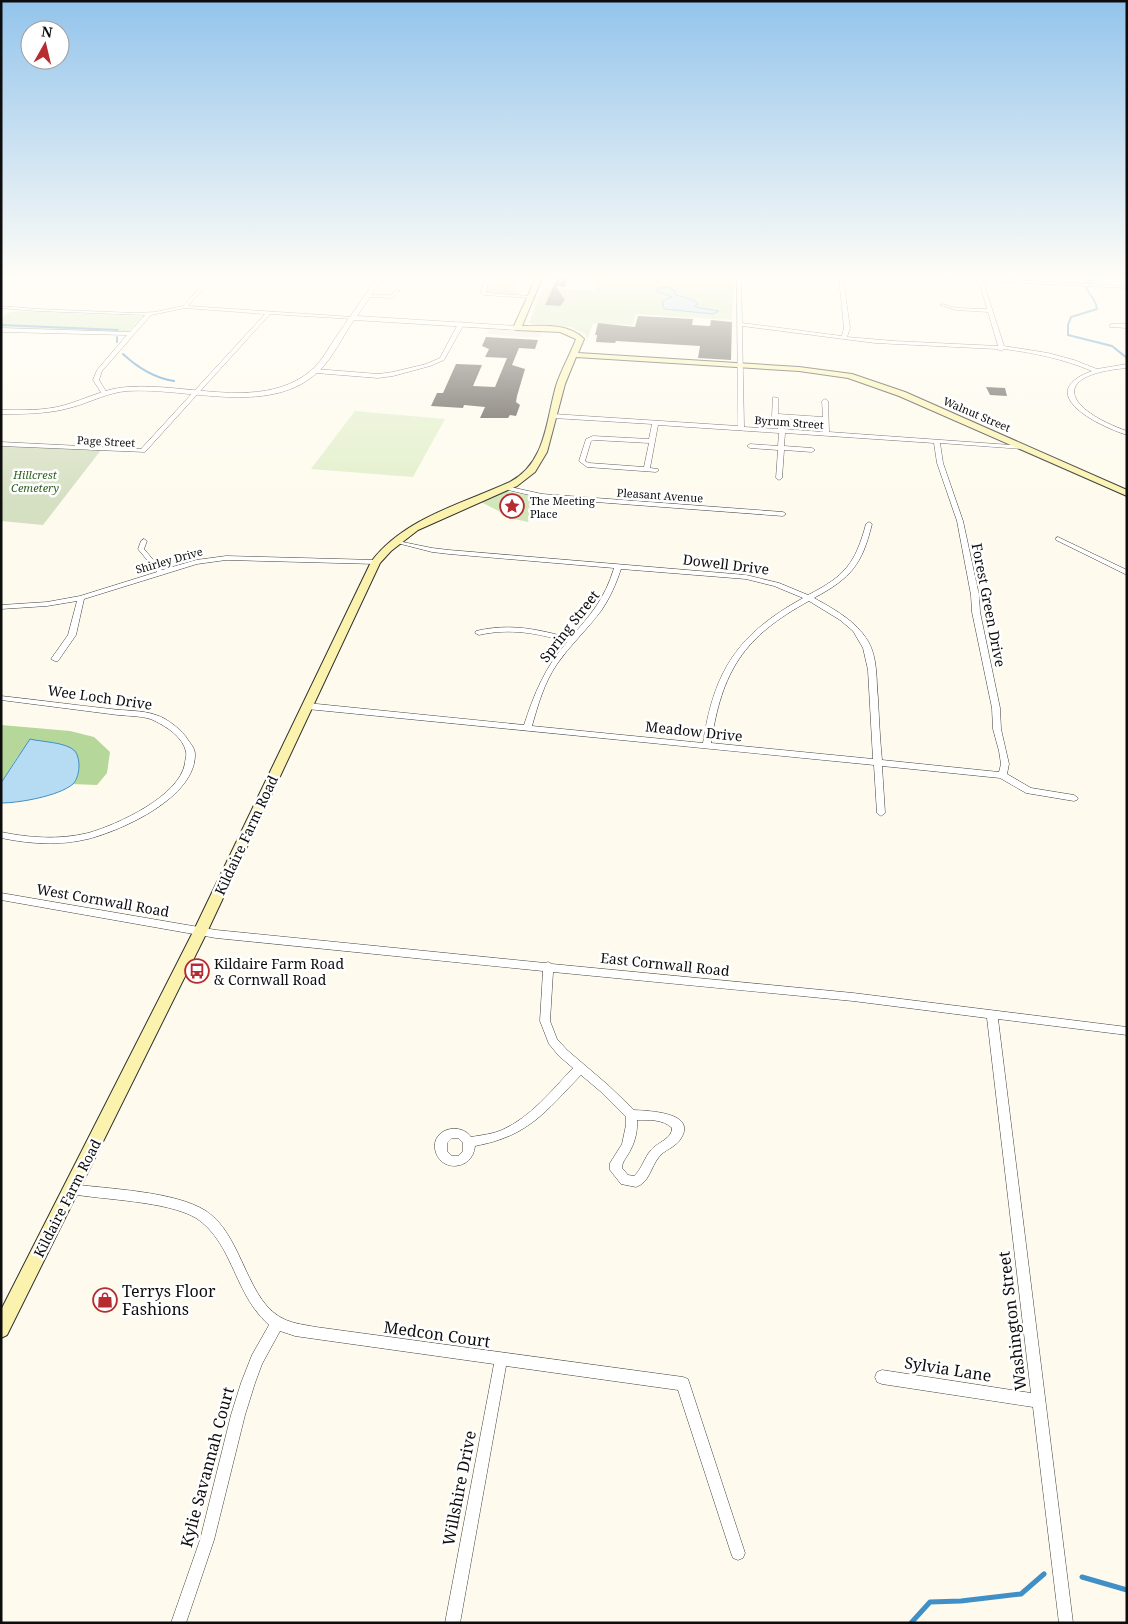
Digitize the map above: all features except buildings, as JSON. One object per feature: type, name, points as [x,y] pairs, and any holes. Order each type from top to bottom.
[{"type":"main road","name":"Walnut Street","points":[[574,355],[818,371],[859,379],[902,394],[1127,493]]},
{"type":"main road","name":"Kildaire Farm Road","points":[[1,1329],[201,930],[376,562],[395,541],[427,521],[506,488],[523,478],[538,462],[554,413],[568,389],[576,364],[574,355]]},
{"type":"street","points":[[104,393],[96,380],[99,371],[113,354]]},
{"type":"street","name":"Page Street","points":[[1,444],[141,452],[148,448],[232,354]]},
{"type":"street","points":[[1,412],[46,412],[71,406],[104,393],[145,388],[248,394],[276,392],[300,384],[316,371],[328,354]]},
{"type":"street","points":[[316,371],[378,376],[393,374],[428,365],[442,359],[445,354]]},
{"type":"street","points":[[740,354],[741,429]]},
{"type":"street","points":[[1048,354],[1060,356],[1095,370]]},
{"type":"street","points":[[1127,366],[1095,370],[1073,383],[1070,391],[1072,400],[1092,418],[1127,433]]},
{"type":"street","points":[[775,398],[775,416],[782,432],[779,478]]},
{"type":"street","points":[[825,402],[826,434]]},
{"type":"street","name":"Byrum Street","points":[[554,413],[655,424],[1023,447]]},
{"type":"street","points":[[775,416],[825,419]]},
{"type":"street","points":[[647,469],[655,424]]},
{"type":"street","points":[[652,441],[593,438],[588,440],[582,461],[587,465],[656,470]]},
{"type":"street","name":"Forest Green Drive","points":[[936,441],[940,463],[957,507],[968,562],[976,612],[996,708],[997,729],[1003,751],[1005,764],[1002,775]]},
{"type":"street","points":[[750,446],[812,450]]},
{"type":"street","name":"Pleasant Avenue","points":[[506,488],[542,496],[783,514]]},
{"type":"street","points":[[707,746],[716,692],[732,663],[757,633],[770,622],[836,582],[852,568],[863,550],[869,524]]},
{"type":"street","points":[[1058,539],[1127,572]]},
{"type":"street","points":[[144,541],[141,549],[161,573]]},
{"type":"street","name":"Dowell Drive","points":[[395,541],[432,550],[755,578],[785,587],[810,599],[848,624],[858,633],[868,648],[872,670],[881,814]]},
{"type":"street","name":"Shirley Drive","points":[[1,608],[47,604],[81,598],[196,562],[226,558],[376,562]]},
{"type":"street","name":"Spring Street","points":[[527,728],[543,682],[554,663],[604,604],[613,585],[618,566]]},
{"type":"street","points":[[55,659],[72,635],[81,598]]},
{"type":"street","points":[[479,633],[499,628],[519,628],[572,641]]},
{"type":"street","name":"Wee Loch Drive","points":[[1,698],[155,717],[167,724],[188,744],[192,762],[184,777],[162,800],[140,816],[110,830],[56,841],[32,841],[1,835]]},
{"type":"street","name":"Meadow Drive","points":[[307,706],[1002,775],[1029,791],[1074,798]]},
{"type":"street","name":"West Cornwall Road","points":[[1,896],[201,930]]},
{"type":"street","name":"East Cornwall Road","points":[[201,930],[335,948],[548,966],[853,997],[1127,1031]]},
{"type":"street","points":[[548,966],[545,1011],[548,1030],[558,1047],[631,1115],[670,1119],[676,1123],[679,1129],[675,1139],[655,1153],[643,1176],[636,1182],[621,1178],[616,1167],[616,1163],[629,1141],[632,1125],[631,1115]]},
{"type":"street","name":"Washington Street","points":[[992,1015],[1066,1623]]},
{"type":"street","points":[[470,1142],[504,1134],[520,1125],[536,1112],[580,1068]]},
{"type":"street","name":"Medcon Court","points":[[71,1189],[159,1202],[186,1208],[200,1214],[222,1235],[252,1295],[262,1310],[277,1323],[316,1333],[683,1384],[738,1553]]},
{"type":"street","name":"Kylie Savannah Court","points":[[178,1623],[206,1540],[248,1382],[257,1360],[277,1323]]},
{"type":"street","name":"Willshire Drive","points":[[452,1623],[501,1359]]},
{"type":"street","name":"Sylvia Lane","points":[[882,1377],[1038,1401]]},
{"type":"green space","points":[[355,411],[445,419],[413,477],[311,469]]},
{"type":"green space","name":"Hillcrest Cemetery","points":[[1,443],[101,450],[43,525],[1,521]]},
{"type":"green space","points":[[505,491],[536,497],[528,522],[514,519],[481,502]]},
{"type":"green space","points":[[1,725],[70,731],[94,737],[110,752],[107,773],[97,785],[72,784],[76,779],[18,756],[1,783]]},
{"type":"water","points":[[30,739],[60,744],[75,751],[79,764],[77,778],[67,788],[49,795],[18,802],[1,803],[1,783]]},
{"type":"waterway","points":[[123,354],[147,372],[174,381]]},
{"type":"waterway","points":[[1122,354],[1127,358]]},
{"type":"waterway","points":[[911,1623],[930,1602],[961,1601],[1021,1594],[1044,1574]]},
{"type":"waterway","points":[[1082,1577],[1127,1590]]},
{"type":"place","name":"The Meeting Place","points":[[512,506]]},
{"type":"place","name":"Kildaire Farm Road & Cornwall Road","points":[[197,971]]},
{"type":"place","name":"Terrys Floor Fashions","points":[[105,1300]]}]
